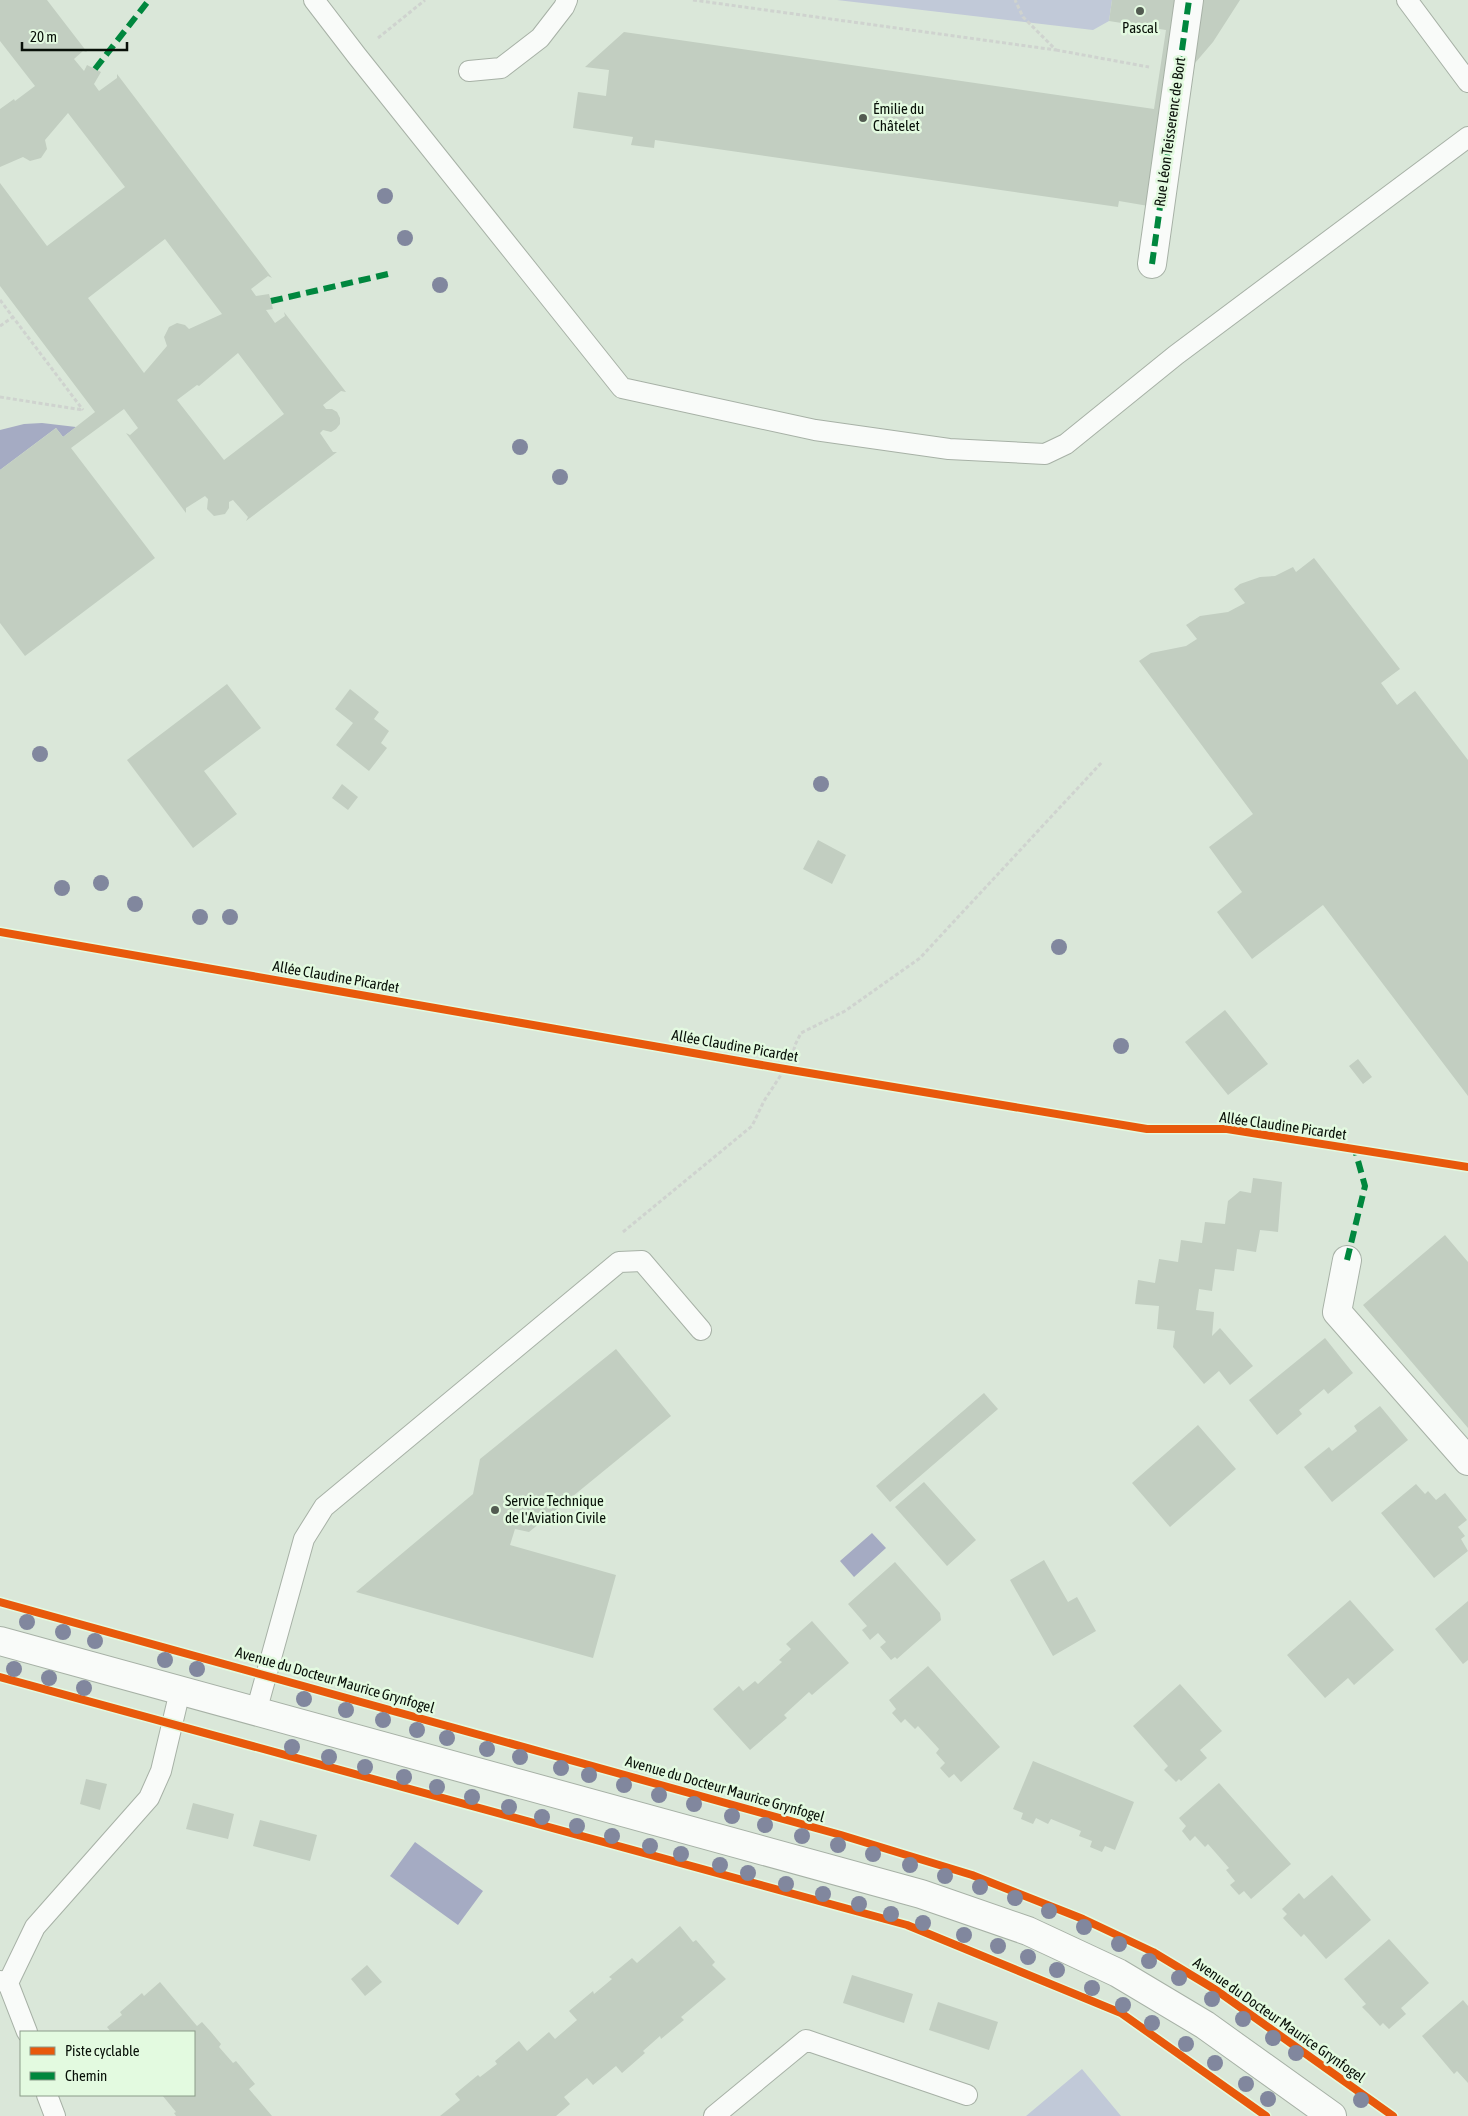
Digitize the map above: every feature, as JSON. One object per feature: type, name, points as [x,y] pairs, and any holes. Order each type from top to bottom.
[{"type":"street","name":"Rue Léon Teisserenc de Bort","points":[[1152,264],[1189,0]]},
{"type":"street","points":[[1347,1260],[1337,1312],[1468,1461]]},
{"type":"street","points":[[0,1641],[921,1894],[1028,1930],[1118,1973],[1205,2025],[1332,2116]]},
{"type":"lane","points":[[314,0],[622,388],[814,430],[949,449],[1045,454],[1066,444],[1176,355],[1468,137]]},
{"type":"lane","points":[[469,71],[501,68],[540,38],[564,7],[567,0]]},
{"type":"lane","points":[[1407,0],[1468,82]]},
{"type":"lane","points":[[256,1712],[304,1539],[324,1507],[619,1262],[642,1261],[701,1330]]},
{"type":"lane","points":[[27,2031],[4,1982],[35,1927],[149,1798],[161,1771],[180,1691]]},
{"type":"lane","points":[[714,2116],[806,2040],[967,2095]]},
{"type":"lane","points":[[48,2096],[55,2116]]},
{"type":"path","points":[[357,56],[425,0]]},
{"type":"path","points":[[693,0],[1056,50],[1179,73]]},
{"type":"path","points":[[1015,0],[1023,17],[1056,50]]},
{"type":"path","points":[[0,300],[83,410],[0,397]]},
{"type":"path","points":[[0,326],[13,317]]},
{"type":"path","points":[[618,1236],[752,1126],[764,1101],[792,1058],[795,1045],[801,1033],[845,1011],[920,958],[1102,762]]},
{"type":"shaded area","points":[[837,0],[1112,0],[1109,21],[1093,30]]},
{"type":"shaded area","points":[[42,423],[76,427],[63,437],[56,428],[0,470],[0,430],[24,424]]},
{"type":"shaded area","points":[[872,1533],[886,1548],[854,1577],[840,1561]]},
{"type":"shaded area","points":[[415,1842],[483,1891],[458,1925],[390,1876]]},
{"type":"shaded area","points":[[1082,2069],[1121,2116],[1026,2116]]},
{"type":"building","points":[[0,0],[47,0],[87,52],[83,51],[74,59],[84,71],[87,65],[101,72],[94,84],[99,91],[117,78],[117,74],[272,278],[268,276],[251,289],[256,296],[269,294],[273,309],[266,310],[275,323],[285,316],[284,312],[346,392],[341,391],[323,405],[326,409],[332,409],[337,412],[340,418],[340,424],[336,429],[331,432],[323,430],[320,433],[333,452],[337,452],[246,521],[248,517],[233,500],[229,502],[229,508],[225,514],[214,516],[207,509],[208,499],[205,496],[186,508],[186,513],[126,433],[130,435],[138,428],[124,409],[71,448],[155,558],[25,656],[0,623],[0,470],[56,428],[63,437],[95,412],[0,286],[0,183],[47,246],[125,187],[68,113],[45,140],[47,149],[41,158],[30,161],[23,157],[0,167],[0,109],[14,99],[15,101],[35,86],[0,41]],"holes":[[[165,239],[222,314],[189,329],[185,325],[177,323],[169,327],[164,337],[167,346],[144,373],[88,298]],[[238,353],[284,414],[224,460],[177,400],[197,385],[199,386]]]},
{"type":"building","name":"Émilie du Châtelet","points":[[1112,0],[1240,0],[1213,42],[1195,63],[1172,210],[1119,201],[1118,207],[655,140],[654,148],[631,145],[633,137],[573,128],[578,92],[606,96],[609,70],[585,67],[624,32],[1154,109],[1166,30],[1109,21]]},
{"type":"building","points":[[1314,558],[1400,669],[1381,683],[1397,705],[1415,691],[1468,760],[1468,1096],[1323,905],[1252,959],[1217,912],[1242,892],[1209,847],[1253,814],[1139,661],[1151,653],[1186,646],[1197,639],[1186,625],[1200,616],[1228,612],[1245,603],[1234,589],[1240,584],[1260,577],[1275,576],[1293,567],[1296,572]]},
{"type":"building","points":[[227,684],[261,728],[204,771],[237,814],[193,848],[127,760]]},
{"type":"building","points":[[350,689],[379,712],[374,719],[389,731],[381,743],[387,748],[369,771],[336,745],[353,723],[335,709]]},
{"type":"building","points":[[342,784],[358,797],[348,810],[332,798]]},
{"type":"building","points":[[818,840],[846,855],[832,884],[803,869]]},
{"type":"building","points":[[1225,1010],[1268,1064],[1228,1095],[1185,1042]]},
{"type":"building","points":[[1358,1059],[1372,1077],[1363,1084],[1349,1066]]},
{"type":"building","points":[[1253,1178],[1282,1182],[1278,1232],[1260,1230],[1256,1252],[1237,1249],[1234,1271],[1215,1269],[1212,1291],[1199,1289],[1196,1310],[1214,1312],[1212,1336],[1220,1328],[1253,1366],[1230,1385],[1219,1371],[1204,1384],[1173,1347],[1175,1331],[1157,1329],[1159,1306],[1135,1304],[1138,1280],[1155,1283],[1159,1259],[1178,1262],[1181,1240],[1202,1243],[1205,1222],[1225,1224],[1228,1201],[1240,1191],[1251,1193]]},
{"type":"building","points":[[1445,1235],[1468,1262],[1468,1428],[1363,1305]]},
{"type":"building","points":[[1325,1338],[1353,1373],[1328,1394],[1324,1389],[1299,1410],[1302,1414],[1277,1435],[1249,1400]]},
{"type":"building","name":"Service Technique de l'Aviation Civile","points":[[616,1349],[671,1416],[529,1532],[515,1529],[510,1545],[616,1575],[593,1658],[356,1592],[473,1494],[480,1459]]},
{"type":"building","points":[[984,1393],[998,1409],[890,1502],[876,1486]]},
{"type":"building","points":[[1380,1406],[1408,1440],[1332,1502],[1304,1467],[1329,1447],[1332,1451],[1357,1431],[1354,1426]]},
{"type":"building","points":[[1198,1425],[1236,1469],[1170,1527],[1132,1483]]},
{"type":"building","points":[[924,1482],[976,1540],[947,1566],[895,1507]]},
{"type":"building","points":[[1416,1484],[1425,1494],[1428,1491],[1436,1500],[1445,1493],[1467,1520],[1458,1527],[1465,1536],[1461,1539],[1468,1551],[1434,1578],[1381,1513]]},
{"type":"building","points":[[1044,1560],[1068,1602],[1077,1597],[1096,1631],[1053,1656],[1010,1580]]},
{"type":"building","points":[[895,1562],[940,1613],[941,1620],[897,1659],[895,1657],[891,1660],[880,1647],[886,1642],[878,1633],[870,1640],[862,1630],[867,1626],[848,1604]]},
{"type":"building","points":[[1350,1600],[1394,1650],[1354,1685],[1348,1678],[1325,1698],[1287,1655]]},
{"type":"building","points":[[1468,1601],[1468,1660],[1463,1664],[1435,1629]]},
{"type":"building","points":[[812,1621],[849,1663],[812,1695],[809,1692],[784,1715],[787,1718],[750,1750],[713,1709],[739,1686],[743,1691],[755,1681],[758,1684],[782,1662],[779,1660],[791,1649],[786,1644]]},
{"type":"building","points":[[928,1666],[1000,1747],[961,1782],[954,1774],[949,1778],[940,1768],[945,1763],[936,1753],[939,1749],[918,1726],[915,1729],[905,1719],[901,1723],[892,1713],[896,1709],[889,1700]]},
{"type":"building","points":[[1180,1684],[1222,1731],[1200,1750],[1207,1758],[1181,1781],[1179,1779],[1176,1782],[1164,1770],[1168,1766],[1133,1726]]},
{"type":"building","points":[[1033,1761],[1134,1802],[1115,1850],[1105,1846],[1102,1852],[1090,1847],[1092,1841],[1079,1836],[1081,1831],[1051,1819],[1048,1824],[1036,1818],[1033,1824],[1021,1819],[1023,1813],[1013,1809]]},
{"type":"building","points":[[86,1779],[107,1784],[100,1810],[80,1804]]},
{"type":"building","points":[[1219,1783],[1291,1864],[1251,1899],[1244,1891],[1239,1895],[1230,1885],[1235,1881],[1226,1870],[1229,1868],[1208,1844],[1205,1847],[1195,1836],[1190,1841],[1182,1831],[1186,1826],[1179,1818]]},
{"type":"building","points":[[193,1803],[234,1814],[228,1839],[186,1829]]},
{"type":"building","points":[[260,1820],[317,1835],[310,1861],[253,1846]]},
{"type":"building","points":[[1332,1875],[1371,1920],[1326,1959],[1304,1934],[1301,1937],[1283,1918],[1287,1914],[1282,1909],[1299,1893],[1304,1899]]},
{"type":"building","points":[[680,1926],[693,1942],[696,1940],[715,1962],[712,1965],[726,1979],[681,2017],[684,2020],[661,2039],[660,2036],[643,2051],[645,2053],[622,2073],[616,2066],[593,2085],[587,2078],[564,2097],[570,2104],[556,2116],[440,2116],[460,2100],[455,2094],[478,2075],[480,2077],[497,2064],[495,2061],[519,2041],[527,2051],[549,2032],[555,2039],[577,2020],[569,2011],[593,1991],[594,1994],[612,1979],[609,1977],[632,1958],[637,1963]]},
{"type":"building","points":[[1389,1939],[1429,1983],[1401,2008],[1406,2014],[1389,2029],[1383,2023],[1380,2026],[1362,2007],[1366,2004],[1344,1979]]},
{"type":"building","points":[[367,1965],[382,1982],[365,1996],[351,1979]]},
{"type":"building","points":[[852,1975],[913,1994],[904,2023],[843,2003]]},
{"type":"building","points":[[160,1982],[197,2026],[202,2022],[221,2044],[219,2047],[233,2063],[236,2061],[255,2084],[249,2089],[272,2116],[176,2116],[174,2113],[176,2112],[163,2096],[195,2096],[195,2031],[110,2031],[107,2027],[122,2015],[120,2012],[142,1993],[144,1996]]},
{"type":"building","points":[[1463,2000],[1468,2006],[1468,2083],[1457,2071],[1454,2074],[1422,2036]]},
{"type":"building","points":[[938,2002],[998,2022],[989,2050],[929,2030]]},
{"type":"marked path","points":[[95,69],[149,0]]},
{"type":"marked path","points":[[1152,264],[1189,0]]},
{"type":"marked path","points":[[271,301],[388,274]]},
{"type":"marked path","points":[[1347,1260],[1365,1186],[1355,1150]]},
{"type":"cycle path","name":"Allée Claudine Picardet","points":[[0,932],[785,1069],[1147,1129],[1227,1129],[1468,1167]]},
{"type":"cycle path","name":"Avenue du Docteur Maurice Grynfogel","points":[[0,1602],[841,1835],[972,1875],[1083,1919],[1153,1952],[1216,1990],[1393,2116]]},
{"type":"cycle path","points":[[0,1677],[907,1925],[1121,2013],[1266,2116]]},
{"type":"place","name":"Pascal","points":[[1140,11]]},
{"type":"place","name":"Émilie du Châtelet","points":[[863,118]]},
{"type":"place","name":"Service Technique de l'Aviation Civile","points":[[495,1510]]}]
